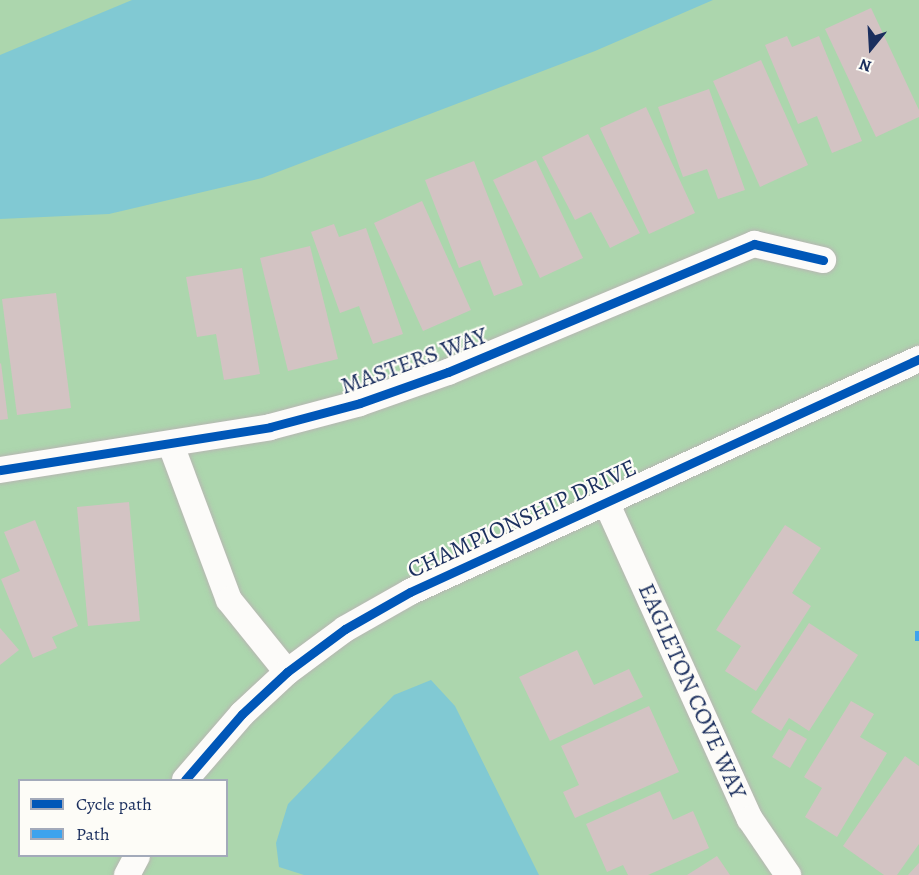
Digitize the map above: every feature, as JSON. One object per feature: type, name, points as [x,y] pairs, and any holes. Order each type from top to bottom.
[{"type":"street","name":"MASTERS WAY","points":[[0,470],[171,445],[270,427],[371,399],[448,372],[754,244],[823,260]]},
{"type":"street","name":"CHAMPIONSHIP DRIVE","points":[[186,779],[242,714],[287,672],[345,629],[410,592],[919,359]]},
{"type":"street","points":[[171,445],[229,600],[287,672]]},
{"type":"street","name":"EAGLETON COVE WAY","points":[[606,502],[750,819],[788,875]]},
{"type":"street","points":[[127,875],[136,857]]},
{"type":"green space","points":[[0,0],[919,0],[919,875],[0,875]]},
{"type":"water","points":[[132,0],[713,0],[595,51],[262,178],[109,214],[0,219],[0,55]]},
{"type":"water","points":[[431,680],[455,706],[539,875],[304,875],[279,867],[276,843],[288,804],[394,695]]},
{"type":"building","points":[[871,8],[919,110],[919,117],[876,137],[825,29]]},
{"type":"building","points":[[787,36],[792,47],[819,36],[862,141],[832,153],[817,116],[798,124],[765,45]]},
{"type":"building","points":[[761,60],[808,165],[760,187],[713,81]]},
{"type":"building","points":[[709,89],[745,190],[718,199],[707,169],[683,177],[658,107]]},
{"type":"building","points":[[646,107],[695,213],[649,234],[600,128]]},
{"type":"building","points":[[588,134],[640,233],[610,248],[591,212],[575,220],[542,157]]},
{"type":"building","points":[[536,160],[583,258],[540,278],[493,180]]},
{"type":"building","points":[[474,161],[523,285],[494,296],[480,260],[459,268],[425,180]]},
{"type":"building","points":[[422,201],[471,310],[423,331],[374,223]]},
{"type":"building","points":[[334,224],[339,237],[366,228],[403,334],[373,344],[359,306],[340,313],[311,232]]},
{"type":"building","points":[[310,246],[338,359],[288,371],[260,258]]},
{"type":"building","points":[[242,268],[260,374],[224,380],[216,334],[197,337],[186,277]]},
{"type":"building","points":[[56,293],[71,408],[17,415],[2,299]]},
{"type":"building","points":[[0,364],[8,419],[0,420]]},
{"type":"building","points":[[129,502],[140,621],[88,626],[77,507]]},
{"type":"building","points":[[35,520],[78,626],[52,637],[57,648],[33,658],[1,579],[20,571],[4,532]]},
{"type":"building","points":[[785,525],[821,548],[792,593],[811,606],[756,691],[725,671],[741,646],[716,630]]},
{"type":"building","points":[[809,623],[858,655],[809,731],[789,718],[781,731],[751,712]]},
{"type":"building","points":[[0,628],[19,650],[0,665]]},
{"type":"building","points":[[577,650],[594,685],[629,669],[643,697],[550,741],[519,677]]},
{"type":"building","points":[[851,701],[874,714],[860,737],[887,753],[837,837],[805,817],[822,788],[804,777]]},
{"type":"building","points":[[649,706],[679,772],[575,818],[563,792],[579,785],[561,746]]},
{"type":"building","points":[[789,729],[807,739],[790,768],[772,757]]},
{"type":"building","points":[[905,756],[919,766],[919,844],[897,875],[884,875],[843,846]]},
{"type":"building","points":[[660,791],[673,820],[693,811],[709,848],[648,875],[628,875],[623,865],[607,872],[586,824]]},
{"type":"building","points":[[717,856],[730,875],[687,875]]},
{"type":"building","points":[[919,863],[919,875],[908,875]]},
{"type":"marked path","points":[[919,631],[919,641]]},
{"type":"cycle path","points":[[0,470],[270,427],[360,403],[448,372],[754,244],[823,260]]},
{"type":"cycle path","points":[[186,779],[242,714],[287,672],[345,629],[410,592],[919,359]]}]
